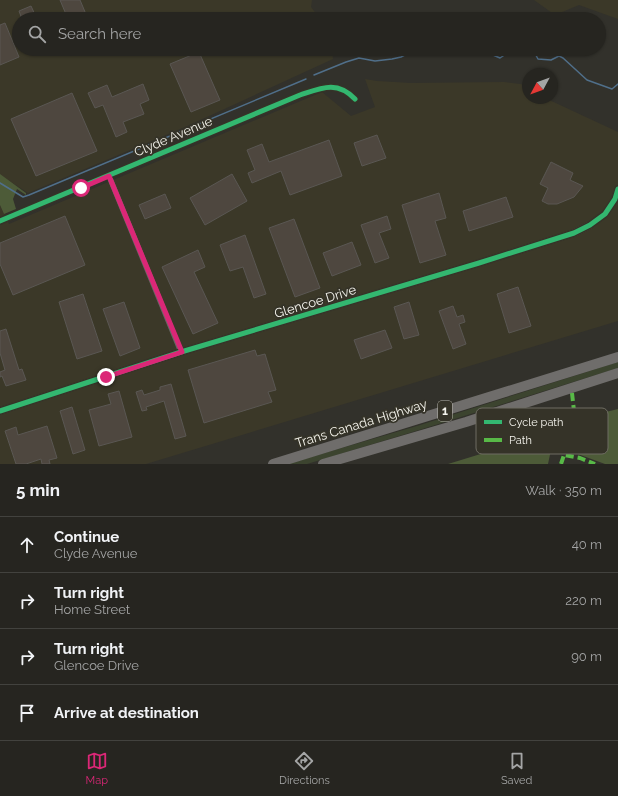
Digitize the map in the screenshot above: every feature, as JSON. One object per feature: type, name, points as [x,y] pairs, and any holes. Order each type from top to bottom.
[{"type":"highway","name":"Trans Canada Highway","points":[[273,464],[618,357]]},
{"type":"highway","name":"1","points":[[508,408],[618,373]]},
{"type":"highway","points":[[520,408],[618,378]]},
{"type":"highway","name":"1","points":[[323,464],[476,418]]},
{"type":"street","name":"Clyde Avenue","points":[[0,221],[272,106],[318,89],[329,87],[337,88],[345,91],[355,99]]},
{"type":"street","points":[[109,176],[182,352]]},
{"type":"street","name":"Glencoe Drive","points":[[0,411],[182,352],[574,233],[590,225],[605,214],[618,189]]},
{"type":"shaded area","points":[[0,0],[312,0],[311,7],[315,12],[12,12],[12,56],[333,56],[333,59],[185,127],[28,193],[0,175]]},
{"type":"shaded area","points":[[534,0],[618,0],[618,19],[606,15],[606,12],[598,12],[579,5],[562,12],[551,12]]},
{"type":"shaded area","points":[[365,79],[411,83],[504,82],[522,84],[522,104],[558,104],[618,132],[618,321],[146,464],[0,464],[0,205],[9,224],[322,92],[351,116],[375,107]]},
{"type":"green space","points":[[0,174],[26,193],[26,195],[17,189],[13,199],[16,209],[4,214],[0,205]]},
{"type":"green space","points":[[618,362],[618,368],[490,408],[476,408],[476,412],[419,430],[307,464],[287,464],[417,426]]},
{"type":"green space","points":[[618,409],[618,464],[605,464],[578,454],[608,454],[608,411]]},
{"type":"green space","points":[[480,454],[550,454],[548,464],[448,464]]},
{"type":"building","points":[[60,0],[80,0],[85,12],[65,12]]},
{"type":"building","points":[[31,6],[34,12],[19,12]]},
{"type":"building","points":[[5,23],[12,40],[12,56],[19,57],[0,65],[0,25]]},
{"type":"building","points":[[189,56],[201,56],[220,100],[191,112],[170,64]]},
{"type":"building","points":[[143,84],[149,100],[140,104],[144,114],[123,122],[127,132],[116,137],[103,105],[95,108],[88,93],[107,85],[112,97]]},
{"type":"building","points":[[72,93],[97,151],[36,176],[11,119]]},
{"type":"building","points":[[377,135],[386,158],[362,166],[354,143]]},
{"type":"building","points":[[329,140],[342,176],[290,195],[281,171],[252,183],[248,173],[255,170],[247,150],[262,144],[269,162]]},
{"type":"building","points":[[551,162],[573,173],[570,180],[583,186],[574,197],[557,204],[548,204],[542,201],[548,188],[540,184]]},
{"type":"building","points":[[232,174],[247,201],[205,225],[190,198]]},
{"type":"building","points":[[439,193],[446,218],[435,221],[446,255],[420,263],[402,205]]},
{"type":"building","points":[[165,194],[171,208],[145,219],[139,205]]},
{"type":"building","points":[[506,197],[513,217],[469,231],[463,211]]},
{"type":"building","points":[[65,216],[85,265],[13,295],[0,264],[0,243]]},
{"type":"building","points":[[387,216],[391,229],[379,233],[389,258],[375,263],[361,225]]},
{"type":"building","points":[[294,219],[320,288],[295,297],[269,228]]},
{"type":"building","points":[[245,235],[266,294],[254,298],[243,267],[230,271],[220,245]]},
{"type":"building","points":[[352,242],[361,265],[332,276],[323,253]]},
{"type":"building","points":[[198,250],[205,267],[194,272],[218,323],[193,334],[162,267]]},
{"type":"building","points":[[518,287],[531,326],[509,333],[497,294]]},
{"type":"building","points":[[83,294],[102,351],[77,359],[59,302]]},
{"type":"building","points":[[124,302],[140,348],[120,356],[103,309]]},
{"type":"building","points":[[409,302],[419,335],[404,339],[394,307]]},
{"type":"building","points":[[453,306],[457,317],[463,315],[465,322],[459,324],[466,344],[453,349],[439,311]]},
{"type":"building","points":[[6,329],[19,370],[22,369],[26,380],[6,386],[2,376],[0,377],[0,372],[5,370],[0,353],[0,331]]},
{"type":"building","points":[[385,330],[392,348],[361,359],[354,340]]},
{"type":"building","points":[[255,350],[257,356],[265,354],[276,390],[268,392],[272,402],[204,423],[188,370]]},
{"type":"building","points":[[171,384],[186,436],[175,439],[164,401],[146,407],[147,410],[142,411],[136,392],[142,390],[144,395],[160,390],[160,387]]},
{"type":"building","points":[[119,391],[132,437],[99,446],[89,410],[111,404],[108,394]]},
{"type":"building","points":[[72,407],[85,450],[73,454],[60,411]]},
{"type":"building","points":[[47,426],[57,458],[49,460],[50,464],[42,464],[41,459],[26,464],[16,464],[5,431],[16,427],[18,435]]},
{"type":"waterway","points":[[314,75],[359,58],[375,61],[403,56]]},
{"type":"waterway","points":[[495,56],[500,58],[503,56]]},
{"type":"waterway","points":[[536,56],[538,59],[551,60],[559,56]]},
{"type":"waterway","points":[[559,56],[587,80],[612,89],[618,84]]},
{"type":"waterway","points":[[0,183],[23,197],[29,195],[306,79]]},
{"type":"marked path","points":[[572,393],[574,408]]},
{"type":"marked path","points":[[564,454],[595,464]]},
{"type":"marked path","points":[[561,464],[564,455]]},
{"type":"cycle path","points":[[0,221],[300,95],[329,87],[342,89],[355,99]]},
{"type":"cycle path","points":[[0,411],[181,352],[574,233],[590,225],[605,214],[615,199],[618,189]]},
{"type":"route","points":[[81,188],[109,176],[182,352],[106,377]]}]
